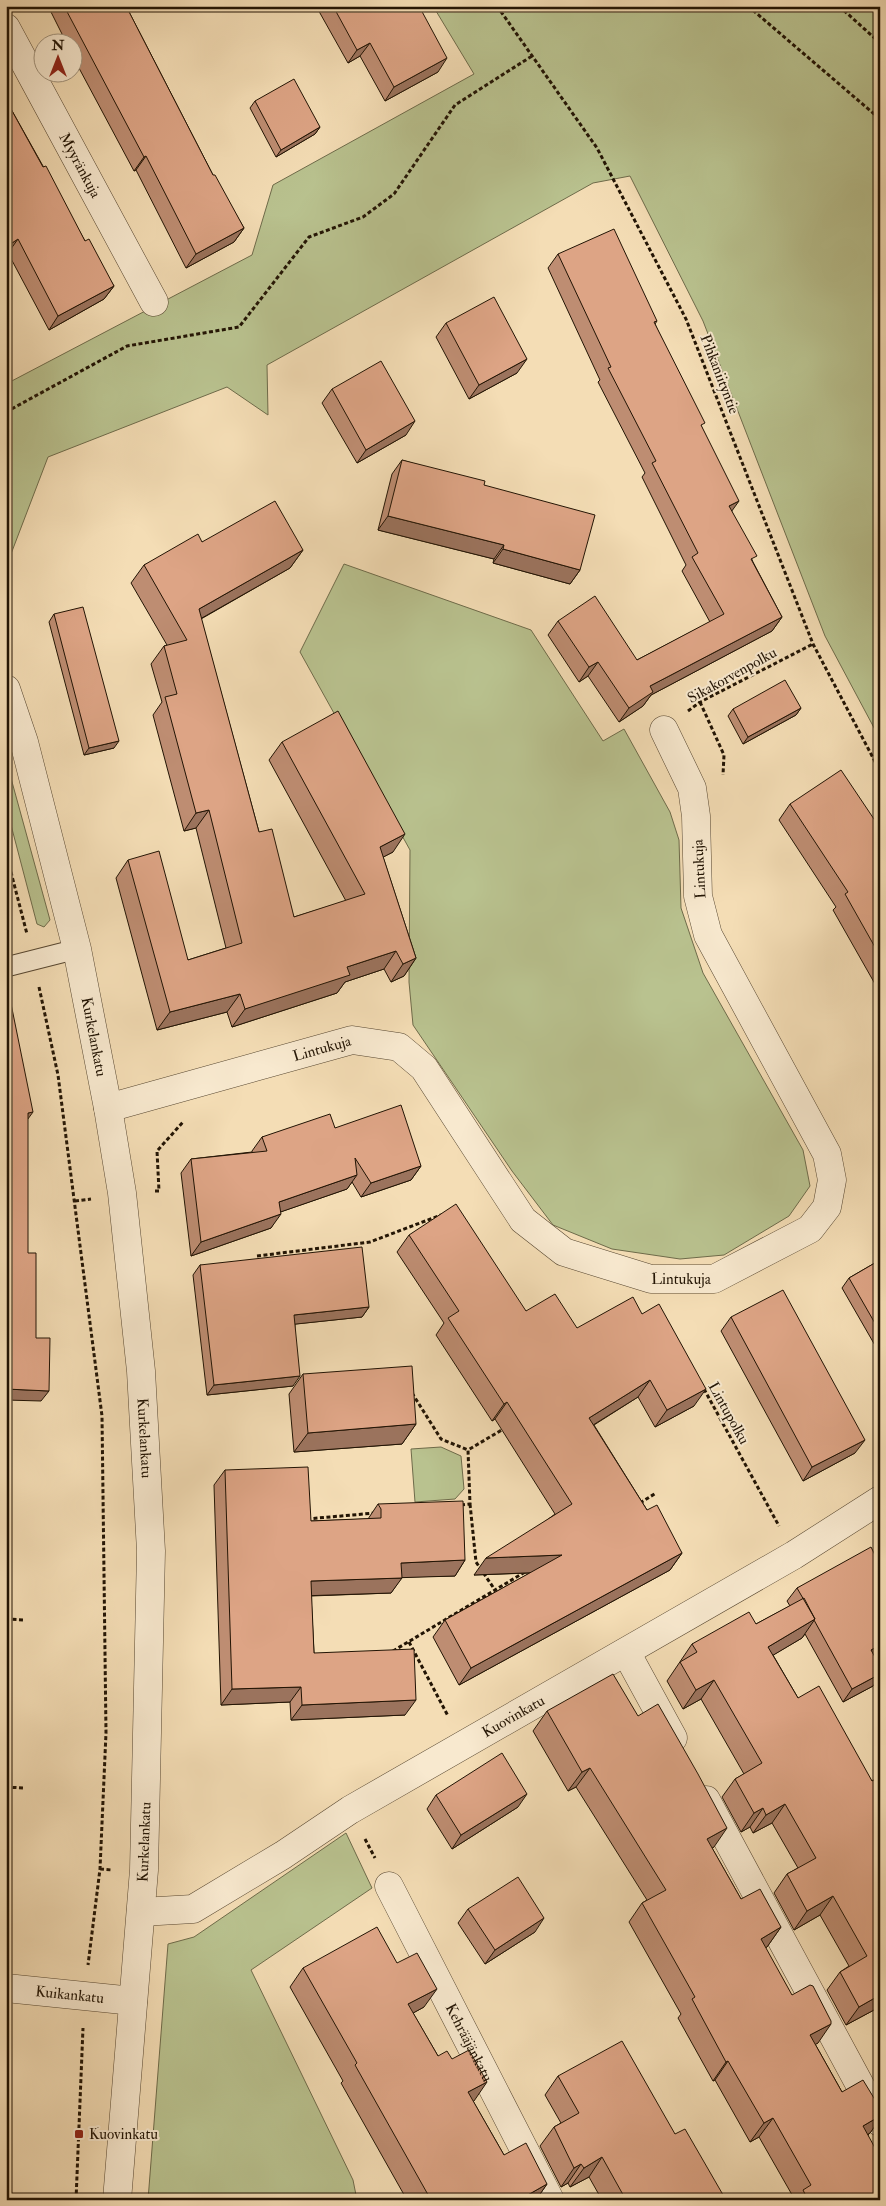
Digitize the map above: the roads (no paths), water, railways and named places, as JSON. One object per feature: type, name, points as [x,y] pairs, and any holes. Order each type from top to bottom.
[{"type":"street","name":"Myyränkuja","points":[[6,28],[154,302]]},
{"type":"street","name":"Kurkelankatu","points":[[6,689],[24,742],[77,949],[108,1108],[122,1193],[141,1371],[151,1551],[144,1870],[117,2200]]},
{"type":"street","name":"Lintukuja","points":[[108,1108],[352,1040],[399,1048],[424,1068],[523,1220],[564,1252],[651,1279],[714,1279],[810,1229],[827,1207],[832,1180],[827,1154],[708,935],[698,896],[696,816],[692,788],[664,730]]},
{"type":"street","name":"Kuovinkatu","points":[[141,1912],[193,1909],[350,1810],[794,1556],[880,1500]]},
{"type":"street","points":[[626,1652],[683,1756]]},
{"type":"street","points":[[697,1782],[880,2122]]},
{"type":"street","name":"Kehrääjänkatu","points":[[389,1886],[550,2200]]},
{"type":"street","name":"Kuikankatu","points":[[6,1988],[133,2002]]},
{"type":"lane","points":[[6,967],[77,949]]},
{"type":"place","name":"Kuovinkatu","points":[[79,2134]]}]
